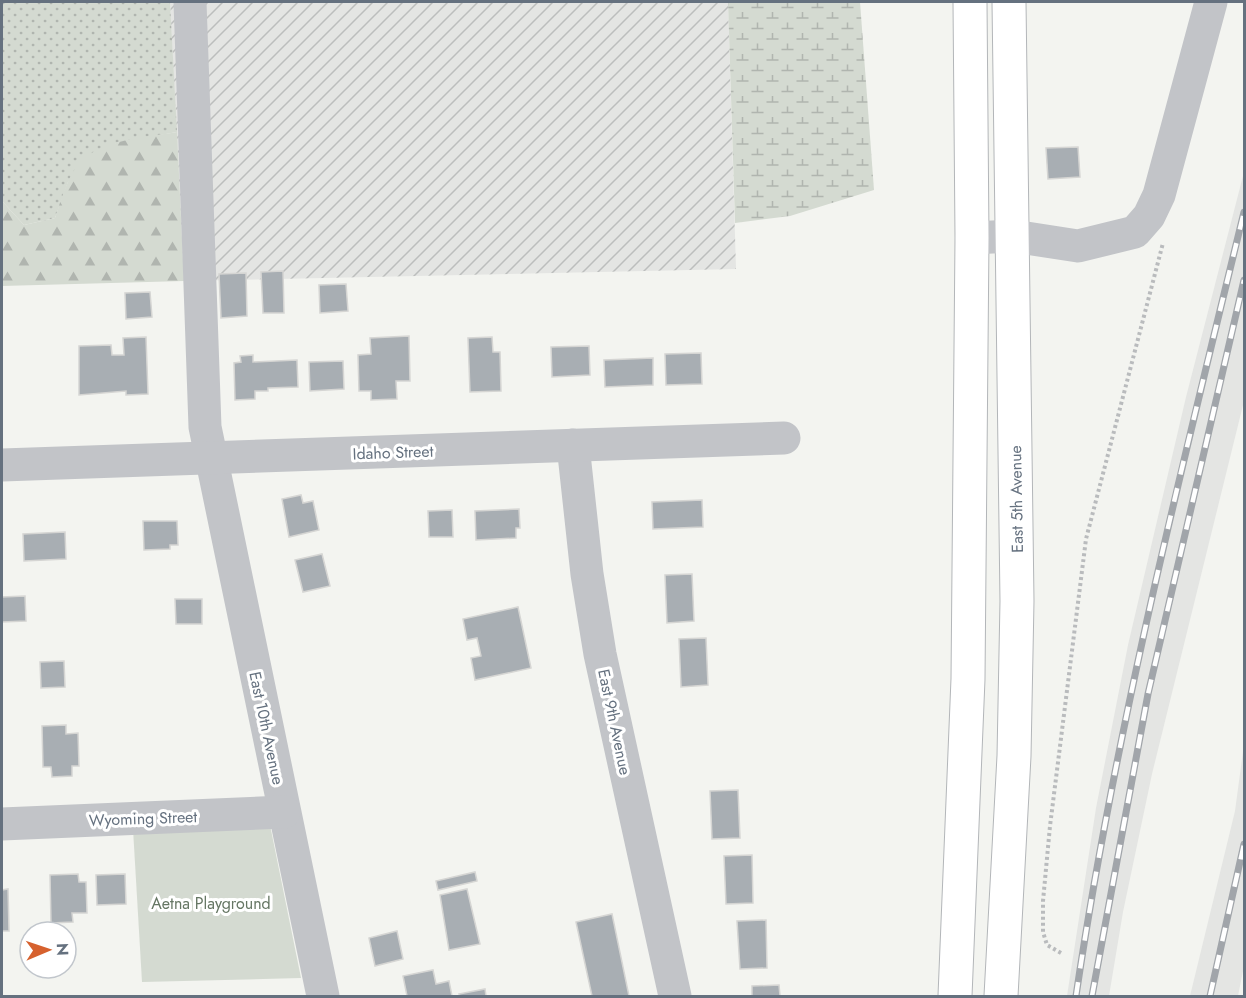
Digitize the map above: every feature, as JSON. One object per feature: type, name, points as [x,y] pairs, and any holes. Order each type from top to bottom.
[{"type":"main road","points":[[955,996],[968,679],[972,238],[970,2]]},
{"type":"main road","name":"East 5th Avenue","points":[[1001,996],[1014,756],[1017,613],[1009,2]]},
{"type":"street","name":"East 10th Avenue","points":[[190,2],[205,427],[323,996]]},
{"type":"street","points":[[972,238],[1013,236],[1078,246],[1135,232],[1149,216],[1159,195],[1211,2]]},
{"type":"street","name":"Idaho Street","points":[[2,465],[784,438]]},
{"type":"street","name":"East 9th Avenue","points":[[573,445],[587,574],[600,654],[675,996]]},
{"type":"street","name":"Wyoming Street","points":[[2,824],[285,812]]},
{"type":"path","points":[[1062,953],[1047,945],[1043,932],[1043,901],[1050,826],[1086,539],[1162,246],[1164,222],[1159,195]]},
{"type":"shaded area","points":[[170,2],[728,2],[736,269],[184,281]]},
{"type":"shaded area","points":[[1244,172],[1244,401],[1152,774],[1123,912],[1109,996],[1067,996],[1096,808],[1128,645],[1186,397]]},
{"type":"shaded area","points":[[1244,744],[1244,966],[1238,996],[1190,996],[1235,811]]},
{"type":"green space","points":[[2,2],[170,2],[177,132],[116,143],[68,182],[55,218],[24,225],[2,201]]},
{"type":"green space","points":[[728,2],[860,2],[874,190],[790,216],[735,223]]},
{"type":"green space","points":[[177,132],[184,281],[2,286],[2,201],[24,225],[55,218],[63,193],[75,168],[87,156],[118,142]]},
{"type":"green space","name":"Aetna Playground","points":[[270,825],[301,978],[142,982],[133,829]]},
{"type":"building","points":[[1078,147],[1080,177],[1048,179],[1046,148]]},
{"type":"building","points":[[283,271],[284,313],[263,313],[261,272]]},
{"type":"building","points":[[246,273],[247,316],[221,318],[219,274]]},
{"type":"building","points":[[346,284],[348,311],[320,313],[319,285]]},
{"type":"building","points":[[150,292],[152,317],[126,319],[125,293]]},
{"type":"building","points":[[409,336],[410,381],[396,381],[397,399],[371,400],[371,391],[359,391],[358,355],[371,354],[370,338]]},
{"type":"building","points":[[146,337],[148,394],[126,395],[126,391],[79,395],[79,346],[111,345],[112,355],[124,355],[123,338]]},
{"type":"building","points":[[492,337],[493,352],[500,352],[501,391],[470,392],[468,338]]},
{"type":"building","points":[[589,346],[590,375],[552,377],[551,347]]},
{"type":"building","points":[[701,353],[702,384],[666,385],[665,354]]},
{"type":"building","points":[[253,355],[253,362],[297,360],[298,387],[268,388],[268,391],[255,391],[255,399],[235,400],[234,363],[241,362],[240,356]]},
{"type":"building","points":[[653,358],[653,385],[605,387],[604,360]]},
{"type":"building","points":[[343,361],[344,389],[310,391],[309,362]]},
{"type":"building","points":[[301,495],[303,503],[313,501],[319,530],[289,537],[282,499]]},
{"type":"building","points":[[702,500],[703,527],[653,529],[652,502]]},
{"type":"building","points":[[519,509],[520,528],[516,528],[516,538],[476,540],[475,511]]},
{"type":"building","points":[[452,510],[453,537],[429,537],[428,511]]},
{"type":"building","points":[[143,521],[177,521],[178,545],[170,545],[170,549],[144,550]]},
{"type":"building","points":[[65,532],[66,559],[24,561],[23,534]]},
{"type":"building","points":[[322,554],[330,586],[303,592],[295,560]]},
{"type":"building","points":[[692,574],[694,621],[667,623],[665,575]]},
{"type":"building","points":[[25,596],[26,621],[2,622],[2,597]]},
{"type":"building","points":[[175,599],[202,599],[202,624],[176,624]]},
{"type":"building","points":[[518,607],[531,668],[475,680],[471,658],[481,656],[477,638],[467,640],[463,619]]},
{"type":"building","points":[[706,638],[708,685],[681,687],[679,639]]},
{"type":"building","points":[[64,661],[65,687],[41,688],[40,662]]},
{"type":"building","points":[[66,725],[66,734],[78,733],[79,766],[72,766],[72,776],[52,777],[51,767],[43,767],[42,726]]},
{"type":"building","points":[[738,790],[740,838],[712,839],[710,791]]},
{"type":"building","points":[[752,855],[753,903],[726,904],[724,856]]},
{"type":"building","points":[[475,872],[477,881],[438,890],[436,881]]},
{"type":"building","points":[[78,874],[79,882],[86,882],[87,913],[72,913],[73,920],[51,920],[50,875]]},
{"type":"building","points":[[125,874],[126,904],[97,905],[96,875]]},
{"type":"building","points":[[8,889],[9,931],[2,931],[2,890]]},
{"type":"building","points":[[467,889],[480,944],[449,950],[440,895]]},
{"type":"building","points":[[612,914],[629,996],[592,996],[576,922]]},
{"type":"building","points":[[766,920],[767,968],[740,969],[737,921]]},
{"type":"building","points":[[397,931],[403,959],[375,966],[369,938]]},
{"type":"building","points":[[433,970],[436,984],[449,981],[452,996],[407,996],[403,976]]},
{"type":"building","points":[[779,985],[780,996],[752,996],[752,986]]},
{"type":"building","points":[[485,989],[486,996],[460,996],[459,994]]},
{"type":"railway","points":[[1076,996],[1092,897],[1130,700],[1173,504],[1244,212]]},
{"type":"railway","points":[[1092,996],[1148,694],[1244,280]]},
{"type":"railway","points":[[1210,996],[1244,844]]}]
